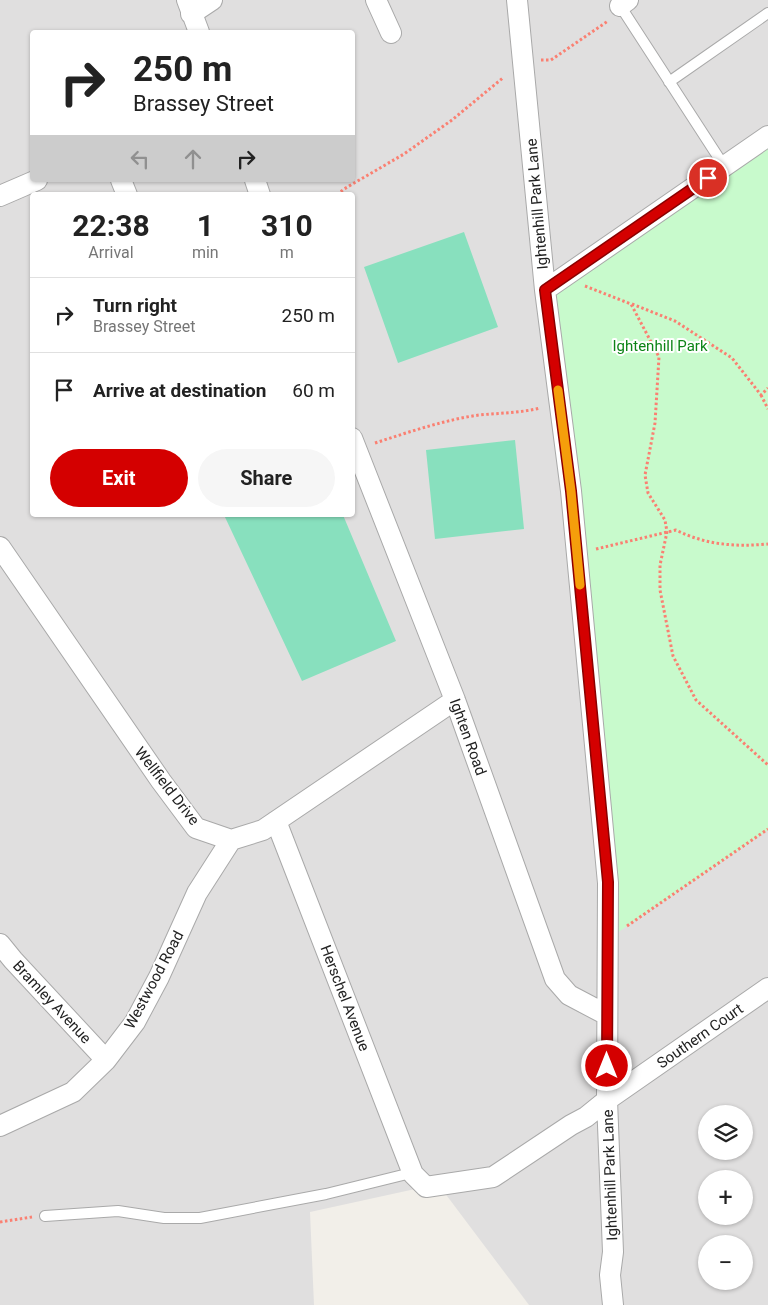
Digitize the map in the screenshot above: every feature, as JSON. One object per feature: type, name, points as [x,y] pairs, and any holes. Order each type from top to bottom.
[{"type":"street","points":[[197,30],[189,7],[212,0]]},
{"type":"street","points":[[376,0],[392,33]]},
{"type":"street","name":"Ightenhill Park Lane","points":[[517,0],[545,290],[577,553],[608,882],[607,1100],[613,1252],[610,1274],[613,1305]]},
{"type":"street","points":[[545,290],[768,136]]},
{"type":"street","points":[[0,196],[32,182]]},
{"type":"street","name":"Ighten Road","points":[[355,446],[455,700],[555,979],[569,995],[607,1015]]},
{"type":"street","name":"Wellfield Drive","points":[[0,546],[160,782],[196,828],[231,840]]},
{"type":"street","points":[[231,840],[263,830],[276,822],[455,700]]},
{"type":"street","name":"Herschel Avenue","points":[[276,822],[413,1174]]},
{"type":"street","name":"Westwood Road","points":[[0,1126],[74,1092],[106,1060],[135,1022],[159,977],[198,893],[231,840]]},
{"type":"street","name":"Bramley Avenue","points":[[0,944],[106,1060]]},
{"type":"street","name":"Southern Court","points":[[413,1174],[426,1187],[431,1188],[486,1179],[503,1171],[586,1117],[607,1100],[768,988]]},
{"type":"lane","points":[[622,4],[669,82],[724,166]]},
{"type":"lane","points":[[669,82],[768,13]]},
{"type":"lane","points":[[45,1216],[118,1211],[164,1218],[200,1218],[326,1194],[413,1174]]},
{"type":"path","points":[[551,60],[622,4]]},
{"type":"path","points":[[340,192],[404,154],[452,120],[524,60]]},
{"type":"path","points":[[563,278],[675,321],[732,358],[761,395],[768,409]]},
{"type":"path","points":[[631,304],[659,357],[655,423],[646,460],[645,475],[648,493],[665,520],[667,532],[660,565],[660,590],[673,656],[696,700],[768,765]]},
{"type":"path","points":[[761,395],[768,388]]},
{"type":"path","points":[[355,443],[479,415],[522,412],[560,404]]},
{"type":"path","points":[[577,553],[676,530],[691,538],[728,546],[768,544]]},
{"type":"path","points":[[608,939],[768,829]]},
{"type":"path","points":[[0,1222],[45,1216]]},
{"type":"shaded area","points":[[0,0],[768,0],[768,1305],[529,1305],[438,1184],[310,1212],[314,1305],[0,1305]]},
{"type":"green space","name":"Ightenhill Park","points":[[768,136],[768,830],[611,937],[545,290]]},
{"type":"green space","points":[[464,232],[498,327],[398,363],[364,267]]},
{"type":"green space","points":[[515,440],[524,529],[435,539],[426,450]]},
{"type":"green space","points":[[225,517],[344,517],[396,641],[302,681]]},
{"type":"slow traffic","points":[[558,390],[571,491],[580,585]]},
{"type":"route","points":[[607,1066],[608,882],[571,491],[545,290],[708,178]]}]
